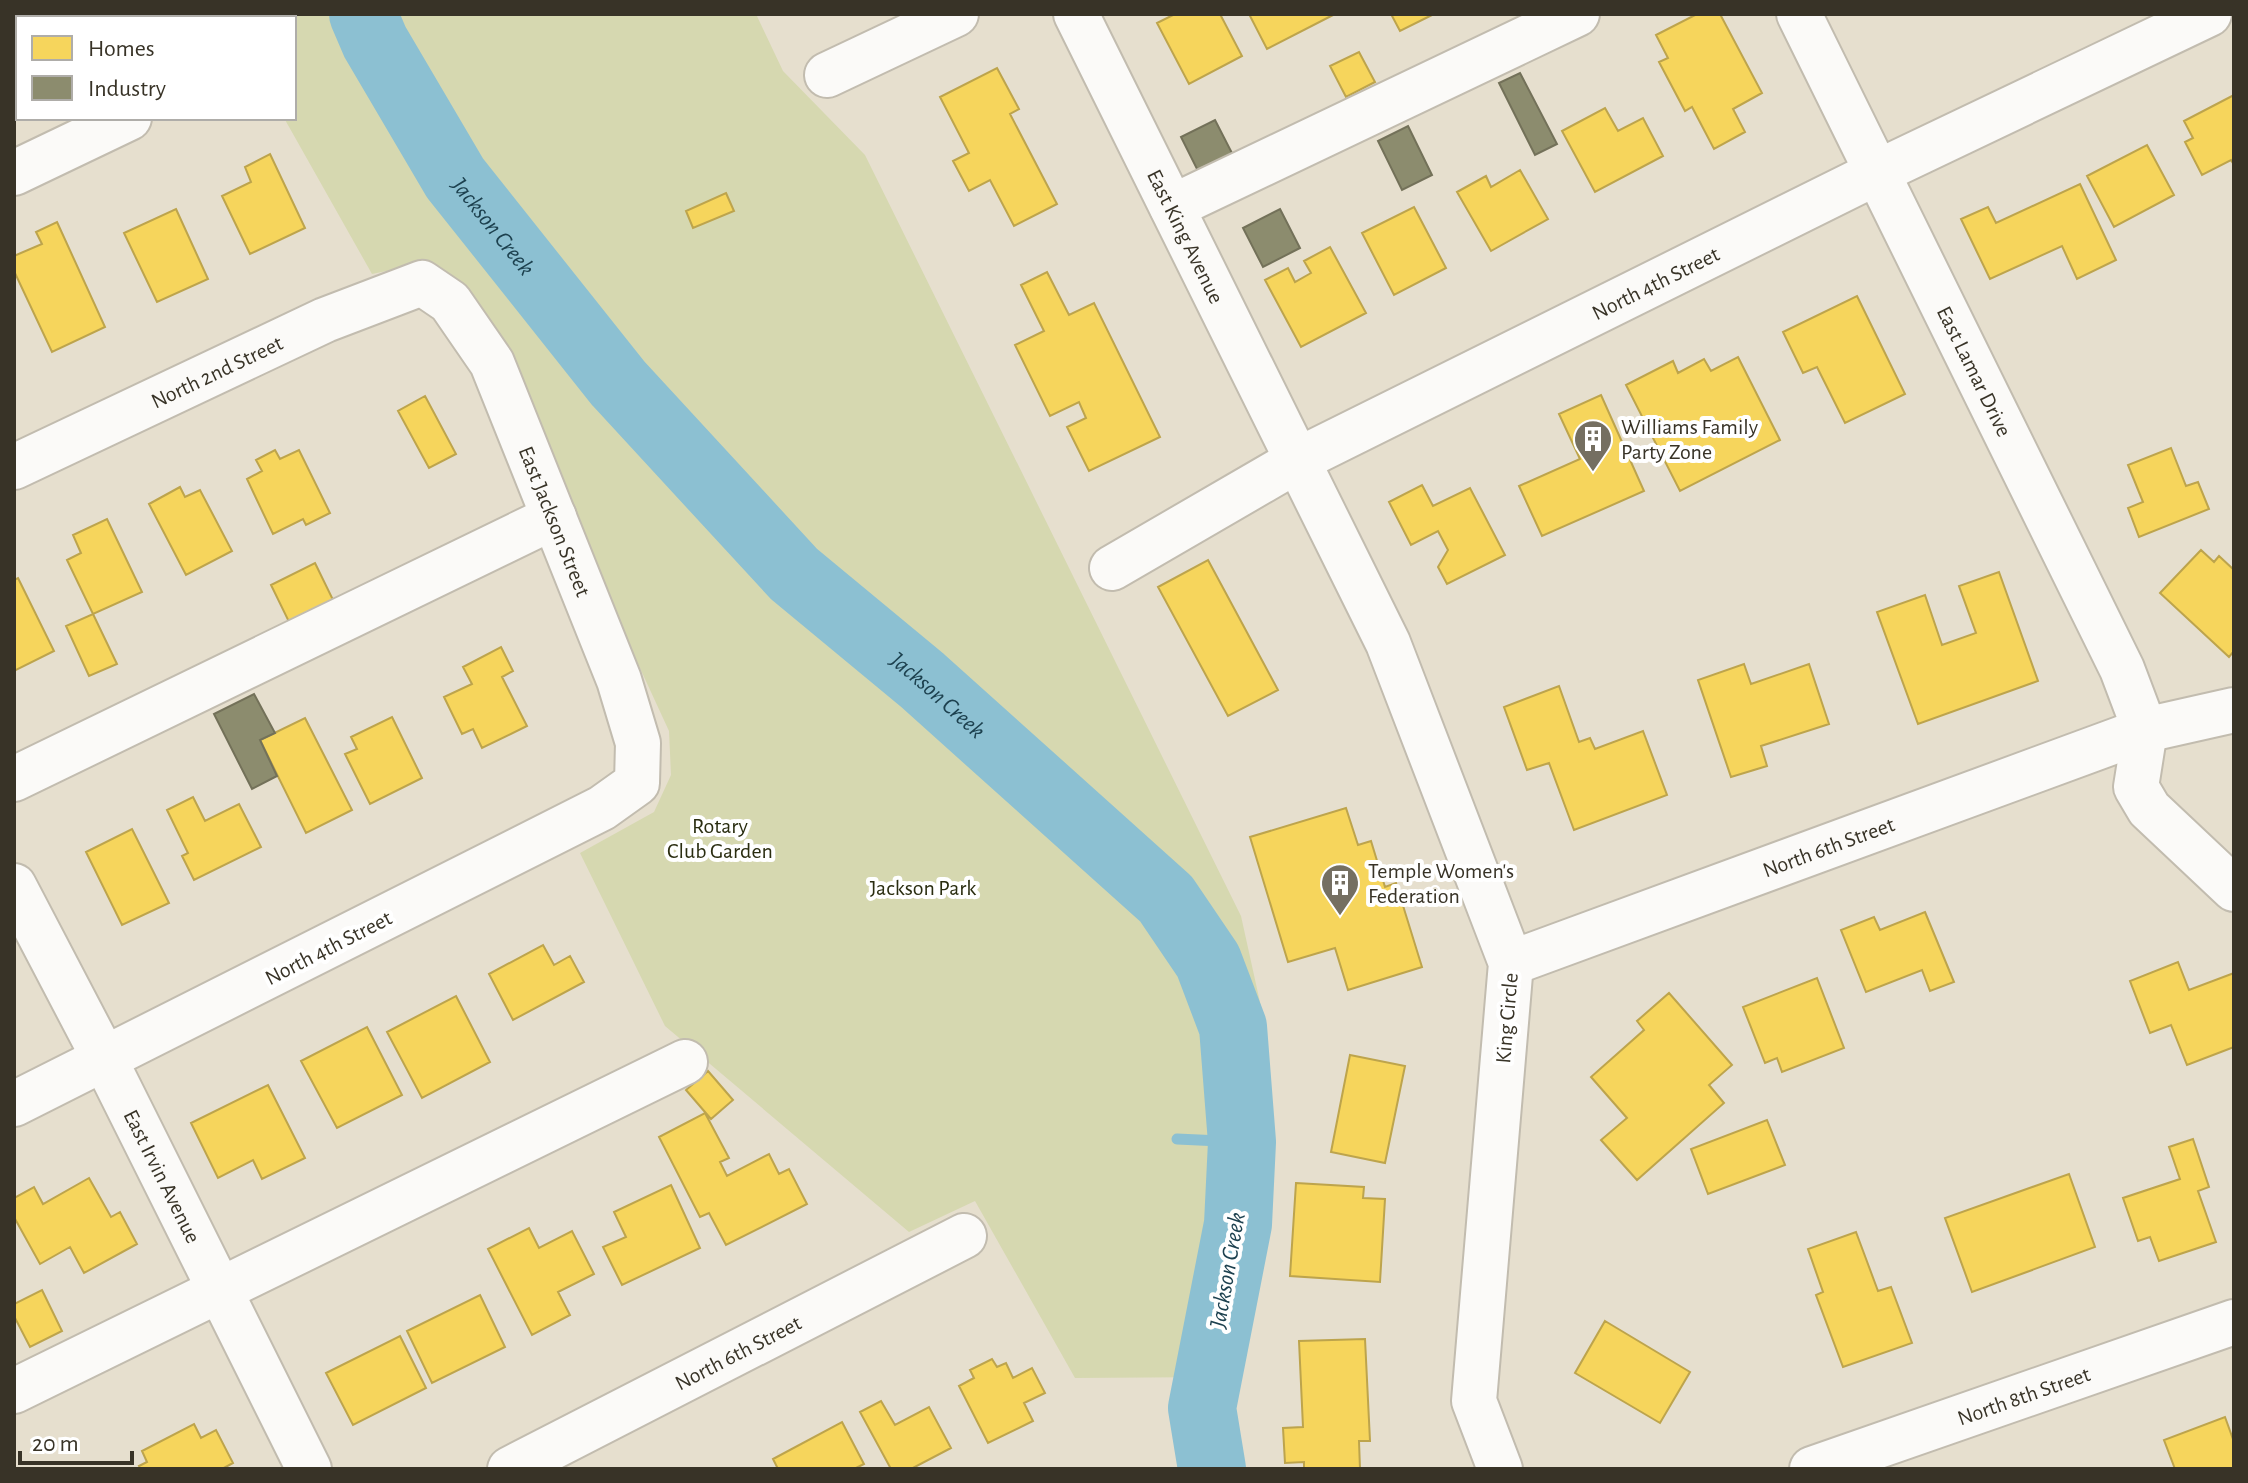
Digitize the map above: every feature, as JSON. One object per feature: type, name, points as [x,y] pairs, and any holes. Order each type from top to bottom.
[{"type":"street","points":[[827,75],[956,14]]},
{"type":"street","name":"East King Avenue","points":[[1076,14],[1298,460]]},
{"type":"street","points":[[1172,207],[1577,14]]},
{"type":"street","name":"East Lamar Drive","points":[[1799,14],[2122,669],[2145,730],[2136,787],[2149,809],[2234,889]]},
{"type":"street","name":"North 4th Street","points":[[1112,568],[1298,460],[1878,172],[2209,14]]},
{"type":"street","points":[[14,173],[125,120]]},
{"type":"street","name":"North 2nd Street","points":[[14,467],[325,320],[422,283]]},
{"type":"street","name":"East Jackson Street","points":[[422,283],[450,302],[492,363],[619,680],[638,743],[637,783]]},
{"type":"street","name":"King Circle","points":[[1298,460],[1388,643],[1511,963],[1474,1401],[1500,1469]]},
{"type":"street","points":[[14,779],[554,517]]},
{"type":"street","points":[[2145,730],[2234,710]]},
{"type":"street","name":"North 6th Street","points":[[1511,963],[2145,730]]},
{"type":"street","name":"North 4th Street","points":[[14,1104],[602,808],[637,783]]},
{"type":"street","name":"East Irvin Avenue","points":[[14,886],[105,1060],[309,1469]]},
{"type":"street","points":[[14,1391],[685,1062]]},
{"type":"street","name":"North 6th Street","points":[[510,1469],[964,1236]]},
{"type":"street","name":"North 8th Street","points":[[1812,1469],[2234,1322]]},
{"type":"green space","name":"Jackson Park","points":[[225,14],[756,14],[783,71],[865,155],[1241,916],[1267,1034],[1220,1377],[1075,1378],[975,1201],[909,1232],[665,1026],[580,853],[654,812],[671,775],[669,731],[639,666],[420,264],[372,274],[285,120],[296,120],[296,16]]},
{"type":"building: Homes","points":[[14,14],[26,14],[16,16],[16,70]]},
{"type":"building: Homes","points":[[1175,14],[1220,14],[1242,56],[1189,84],[1157,23]]},
{"type":"building: Homes","points":[[1249,14],[1335,14],[1267,49]]},
{"type":"building: Homes","points":[[1391,14],[1434,14],[1400,31]]},
{"type":"building: Homes","points":[[1697,14],[1720,14],[1762,93],[1733,109],[1745,132],[1714,149],[1692,107],[1685,111],[1659,62],[1668,58],[1656,35]]},
{"type":"building: Homes","points":[[1359,52],[1375,82],[1346,97],[1330,66]]},
{"type":"building: Homes","points":[[997,68],[1019,109],[1010,114],[1057,204],[1014,226],[990,180],[969,191],[953,161],[969,153],[940,97]]},
{"type":"building: Homes","points":[[2234,95],[2234,165],[2231,160],[2202,175],[2185,142],[2193,138],[2184,121]]},
{"type":"building: Homes","points":[[1605,108],[1618,131],[1643,118],[1663,156],[1595,192],[1562,131]]},
{"type":"building: Homes","points":[[2147,145],[2174,195],[2114,227],[2087,176]]},
{"type":"building: Homes","points":[[270,154],[305,228],[250,254],[222,196],[251,182],[245,167]]},
{"type":"building: Homes","points":[[1520,170],[1548,219],[1491,251],[1457,192],[1486,176],[1491,187]]},
{"type":"building: Homes","points":[[2080,184],[2116,260],[2077,279],[2062,246],[1990,279],[1961,219],[1988,207],[1996,223]]},
{"type":"building: Homes","points":[[726,193],[734,211],[693,228],[686,211]]},
{"type":"building: Homes","points":[[1414,207],[1446,268],[1394,295],[1362,233]]},
{"type":"building: Homes","points":[[176,209],[208,279],[157,302],[124,233]]},
{"type":"building: Homes","points":[[57,222],[105,327],[52,352],[14,271],[14,256],[42,244],[36,232]]},
{"type":"building: Homes","points":[[1330,247],[1366,313],[1301,347],[1265,280],[1288,268],[1295,282],[1311,273],[1304,261]]},
{"type":"building: Homes","points":[[1047,272],[1069,315],[1094,303],[1160,437],[1089,471],[1067,427],[1086,418],[1079,402],[1050,416],[1015,345],[1044,331],[1021,285]]},
{"type":"building: Homes","points":[[1857,296],[1905,394],[1845,423],[1817,367],[1803,373],[1783,332]]},
{"type":"building: Homes","points":[[1738,357],[1780,440],[1680,491],[1626,385],[1673,361],[1678,373],[1704,359],[1711,371]]},
{"type":"building: Homes","name":"Williams Family Party Zone","points":[[1601,395],[1644,491],[1542,536],[1519,486],[1580,459],[1559,414]]},
{"type":"building: Homes","points":[[425,396],[456,454],[429,468],[398,411]]},
{"type":"building: Homes","points":[[2171,448],[2186,486],[2198,482],[2209,509],[2139,537],[2128,508],[2143,502],[2128,465]]},
{"type":"building: Homes","points":[[275,450],[280,459],[299,450],[330,513],[306,525],[303,519],[273,534],[247,479],[262,471],[256,460]]},
{"type":"building: Homes","points":[[1422,485],[1433,506],[1470,488],[1505,555],[1447,584],[1438,567],[1448,550],[1438,531],[1411,545],[1389,502]]},
{"type":"building: Homes","points":[[180,487],[185,497],[200,490],[232,551],[186,575],[149,504]]},
{"type":"building: Homes","points":[[107,519],[142,592],[93,614],[67,560],[81,553],[73,535]]},
{"type":"building: Homes","points":[[2201,550],[2214,562],[2219,556],[2234,570],[2234,651],[2229,657],[2160,593]]},
{"type":"building: Homes","points":[[1208,560],[1278,690],[1228,716],[1158,587]]},
{"type":"building: Homes","points":[[315,563],[336,606],[292,628],[271,585]]},
{"type":"building: Homes","points":[[1999,572],[2038,681],[1918,724],[1877,612],[1925,595],[1942,645],[1976,633],[1959,586]]},
{"type":"building: Homes","points":[[18,578],[54,651],[14,671],[14,580]]},
{"type":"building: Homes","points":[[93,614],[117,664],[89,676],[66,626]]},
{"type":"building: Homes","points":[[501,647],[513,671],[502,677],[527,726],[482,748],[473,729],[462,734],[444,697],[472,684],[463,667]]},
{"type":"building: Homes","points":[[1744,664],[1751,684],[1809,664],[1829,724],[1761,746],[1767,766],[1731,777],[1698,680]]},
{"type":"building: Homes","points":[[1559,686],[1579,742],[1590,738],[1595,749],[1643,731],[1667,795],[1574,830],[1549,763],[1527,770],[1504,707]]},
{"type":"building: Homes","points":[[392,717],[422,778],[370,804],[345,754],[357,749],[351,737]]},
{"type":"building: Homes","points":[[305,718],[352,810],[306,833],[260,740]]},
{"type":"building: Homes","points":[[193,797],[205,821],[239,804],[261,847],[194,880],[182,856],[188,853],[167,810]]},
{"type":"building: Homes","name":"Temple Women's Federation","points":[[1346,808],[1358,845],[1371,841],[1385,887],[1396,883],[1422,967],[1348,990],[1335,948],[1288,962],[1250,837]]},
{"type":"building: Homes","points":[[132,829],[169,903],[122,925],[86,852]]},
{"type":"building: Homes","points":[[1925,912],[1954,982],[1930,991],[1922,970],[1866,992],[1841,930],[1874,917],[1880,930]]},
{"type":"building: Homes","points":[[543,945],[554,965],[570,956],[584,982],[513,1020],[489,974]]},
{"type":"building: Homes","points":[[2178,962],[2189,990],[2234,973],[2234,1047],[2187,1065],[2171,1025],[2150,1033],[2130,981]]},
{"type":"building: Homes","points":[[1817,978],[1844,1048],[1782,1072],[1777,1058],[1765,1063],[1743,1007]]},
{"type":"building: Homes","points":[[1669,993],[1732,1065],[1709,1085],[1724,1103],[1637,1180],[1601,1140],[1627,1118],[1591,1077],[1644,1030],[1637,1021]]},
{"type":"building: Homes","points":[[456,996],[490,1062],[422,1098],[387,1032]]},
{"type":"building: Homes","points":[[367,1027],[402,1095],[337,1128],[301,1061]]},
{"type":"building: Homes","points":[[1350,1055],[1405,1066],[1385,1163],[1331,1152]]},
{"type":"building: Homes","points":[[708,1071],[733,1100],[711,1119],[686,1090]]},
{"type":"building: Homes","points":[[268,1085],[305,1158],[262,1179],[253,1160],[218,1178],[191,1123]]},
{"type":"building: Homes","points":[[705,1113],[729,1158],[720,1162],[727,1176],[769,1154],[779,1174],[789,1169],[807,1204],[726,1245],[709,1213],[700,1217],[659,1137]]},
{"type":"building: Homes","points":[[1767,1120],[1785,1165],[1708,1194],[1691,1149]]},
{"type":"building: Homes","points":[[2193,1139],[2209,1187],[2198,1191],[2216,1242],[2159,1261],[2150,1237],[2138,1241],[2123,1198],[2180,1179],[2169,1147]]},
{"type":"building: Homes","points":[[2069,1174],[2095,1247],[1972,1292],[1945,1218]]},
{"type":"building: Homes","points":[[89,1178],[111,1217],[120,1212],[137,1244],[84,1273],[70,1247],[40,1264],[14,1217],[14,1198],[34,1187],[43,1204]]},
{"type":"building: Homes","points":[[1296,1183],[1364,1187],[1363,1198],[1385,1199],[1380,1282],[1290,1276]]},
{"type":"building: Homes","points":[[671,1185],[700,1248],[622,1285],[603,1247],[626,1237],[614,1212]]},
{"type":"building: Homes","points":[[529,1228],[539,1248],[572,1231],[594,1274],[558,1292],[570,1315],[532,1335],[488,1249]]},
{"type":"building: Homes","points":[[1856,1232],[1878,1291],[1891,1287],[1912,1343],[1843,1367],[1816,1295],[1823,1292],[1808,1249]]},
{"type":"building: Homes","points":[[42,1290],[62,1331],[30,1347],[14,1316],[14,1304]]},
{"type":"building: Homes","points":[[480,1295],[505,1347],[432,1383],[407,1331]]},
{"type":"building: Homes","points":[[1605,1321],[1690,1372],[1660,1423],[1575,1373]]},
{"type":"building: Homes","points":[[400,1336],[426,1388],[353,1425],[326,1373]]},
{"type":"building: Homes","points":[[1365,1339],[1370,1441],[1359,1441],[1360,1469],[1304,1469],[1304,1462],[1285,1463],[1283,1428],[1303,1427],[1299,1341]]},
{"type":"building: Homes","points":[[992,1359],[997,1367],[1006,1363],[1013,1378],[1032,1368],[1045,1393],[1024,1403],[1033,1421],[988,1443],[959,1386],[974,1378],[970,1370]]},
{"type":"building: Homes","points":[[881,1401],[895,1425],[929,1407],[951,1448],[911,1469],[891,1469],[860,1412]]},
{"type":"building: Homes","points":[[2225,1417],[2234,1442],[2234,1469],[2175,1469],[2164,1440]]},
{"type":"building: Homes","points":[[842,1422],[864,1464],[854,1469],[778,1469],[773,1459]]},
{"type":"building: Homes","points":[[194,1424],[201,1438],[216,1430],[233,1463],[222,1469],[141,1469],[139,1466],[147,1462],[142,1451]]},
{"type":"building: Industry","points":[[1520,73],[1557,144],[1535,155],[1499,83]]},
{"type":"building: Industry","points":[[1215,120],[1234,157],[1200,175],[1181,137]]},
{"type":"building: Industry","points":[[1408,126],[1432,175],[1402,190],[1378,141]]},
{"type":"building: Industry","points":[[1280,209],[1300,248],[1263,267],[1243,228]]},
{"type":"building: Industry","points":[[254,694],[275,733],[260,740],[277,776],[252,789],[214,714]]},
{"type":"waterway","name":"Jackson Creek","points":[[363,14],[375,42],[455,178],[618,383],[794,574],[922,680],[1166,899],[1208,961],[1233,1027],[1242,1142],[1238,1224],[1202,1408],[1212,1469]]},
{"type":"waterway","points":[[1177,1139],[1242,1142]]},
{"type":"place","name":"Williams Family Party Zone","points":[[1593,473]]},
{"type":"place","name":"Temple Women's Federation","points":[[1340,917]]},
{"type":"park label","name":"Rotary Club Garden","points":[[720,838]]}]
